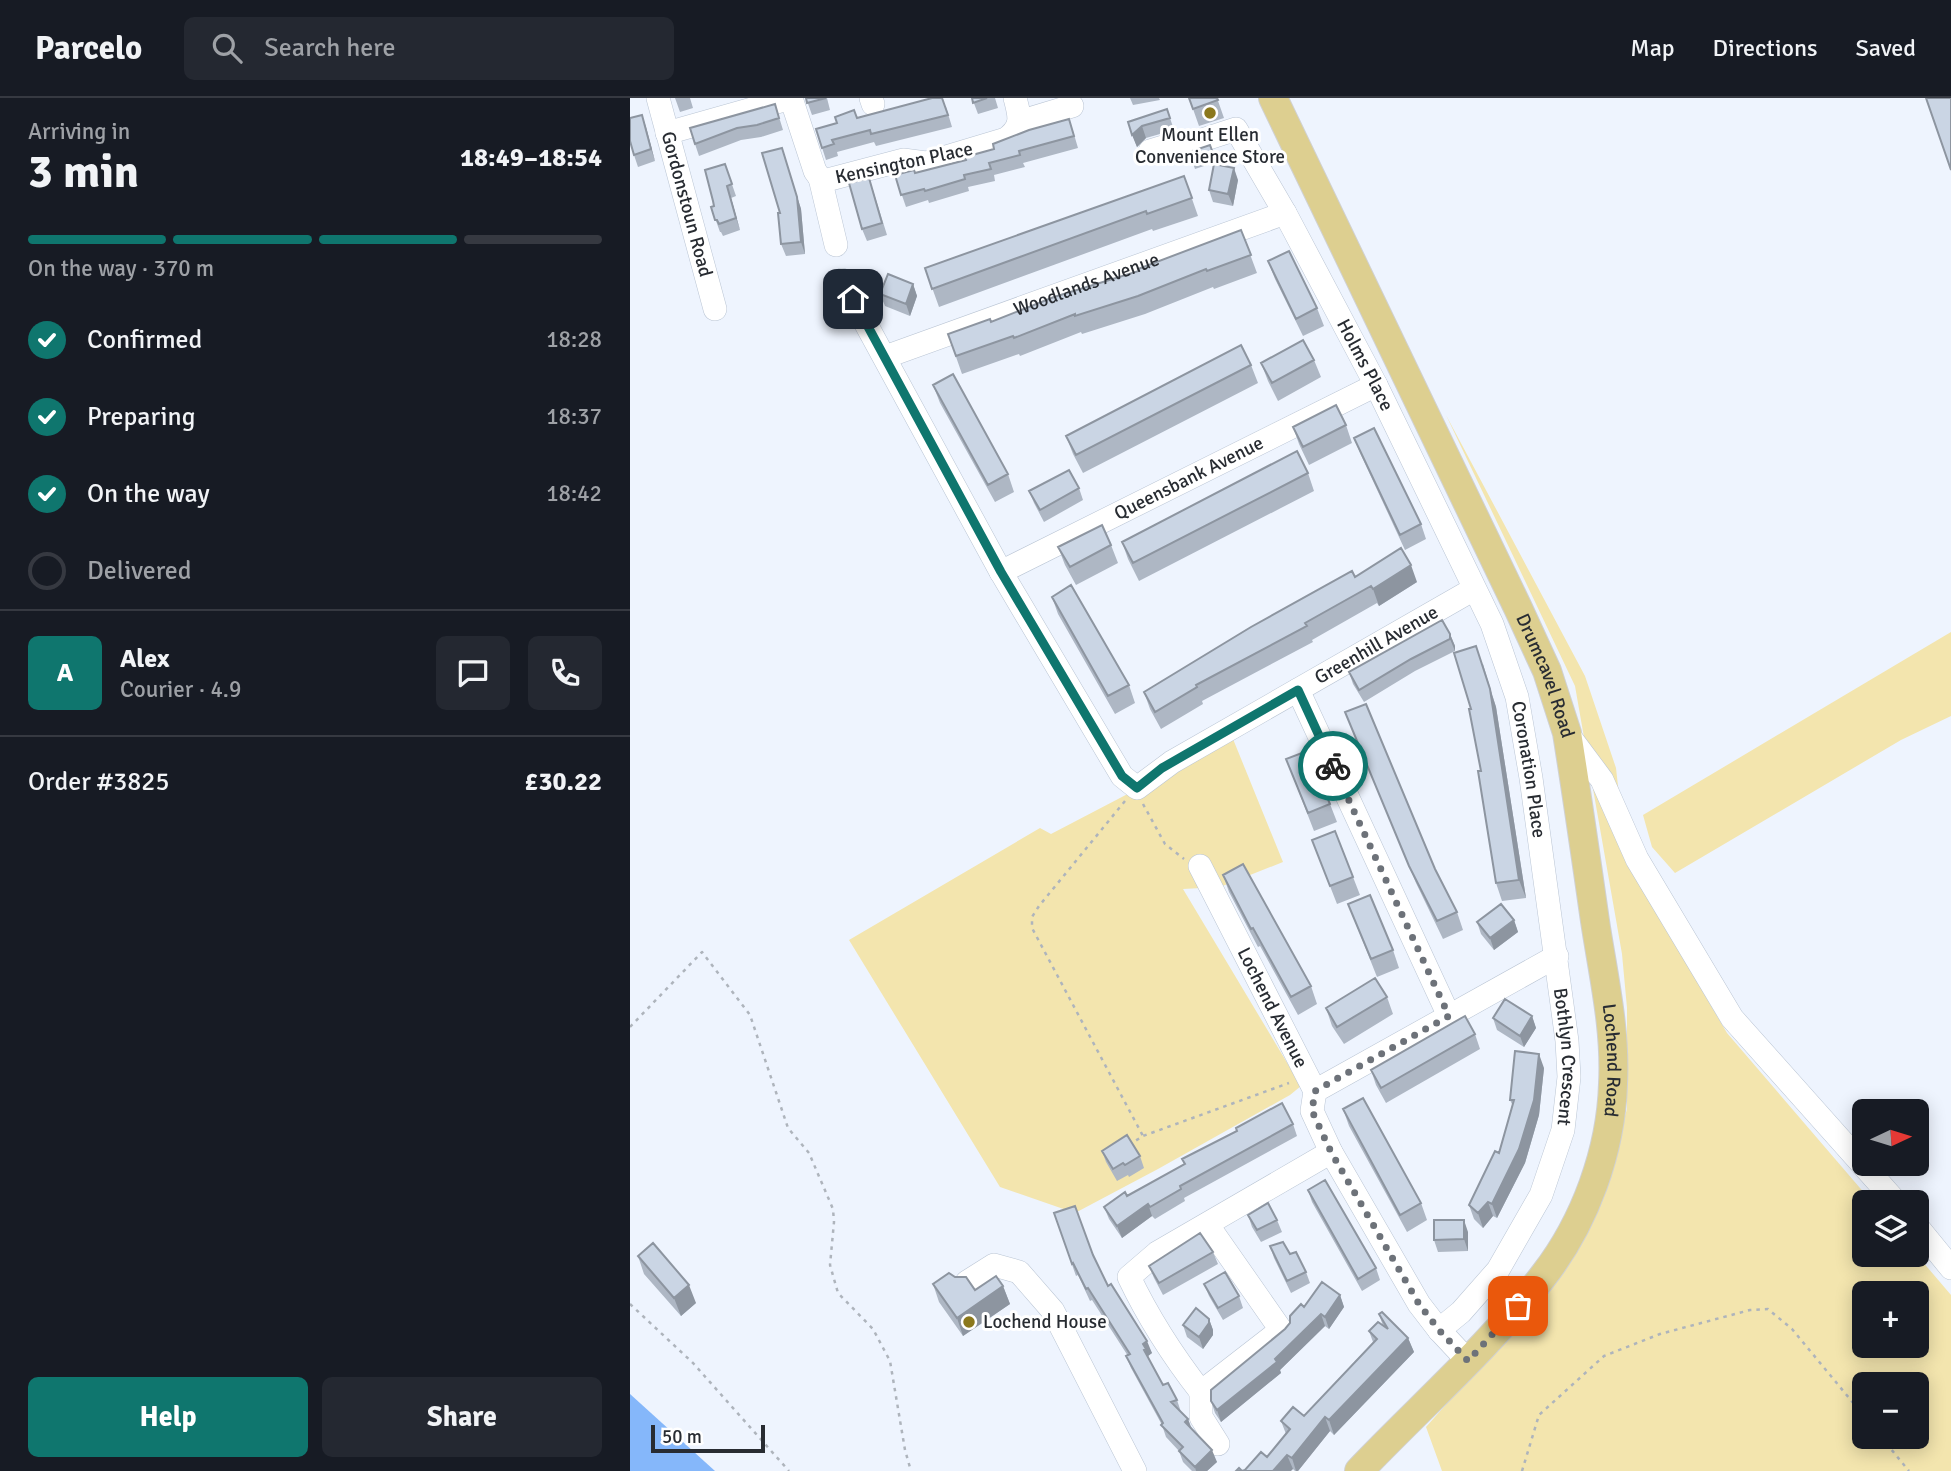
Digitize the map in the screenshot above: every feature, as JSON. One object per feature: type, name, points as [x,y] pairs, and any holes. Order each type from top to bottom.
[{"type":"main road","name":"Drumcavel Road","points":[[1273,98],[1518,608],[1547,671],[1567,733]]},
{"type":"main road","name":"Lochend Road","points":[[1359,1471],[1468,1361],[1545,1274],[1576,1226],[1597,1174],[1614,1084],[1612,1029],[1567,733]]},
{"type":"street","name":"Gordonstoun Road","points":[[658,98],[715,309]]},
{"type":"street","points":[[667,133],[790,98]]},
{"type":"street","name":"Kensington Place","points":[[790,98],[815,171],[820,178],[836,245]]},
{"type":"street","points":[[1015,98],[1019,122]]},
{"type":"street","name":"Kensington Place","points":[[820,178],[827,180],[903,160],[926,163],[1006,139],[1016,131],[1019,122],[1072,106]]},
{"type":"street","name":"Holms Place","points":[[1150,151],[1173,144],[1184,146],[1237,129],[1285,213],[1376,385],[1474,589]]},
{"type":"street","name":"Woodlands Avenue","points":[[885,357],[1285,213]]},
{"type":"street","points":[[842,280],[1001,572],[1122,776],[1137,788]]},
{"type":"street","name":"Queensbank Avenue","points":[[1001,572],[1376,385]]},
{"type":"street","points":[[1459,559],[1487,545]]},
{"type":"street","name":"Coronation Place","points":[[1474,589],[1492,624],[1517,697],[1557,956]]},
{"type":"street","name":"Greenhill Avenue","points":[[1137,788],[1162,768],[1474,589]]},
{"type":"street","points":[[1492,624],[1518,608]]},
{"type":"street","points":[[1298,690],[1449,1016]]},
{"type":"street","name":"Drumcavel Road","points":[[1567,733],[1602,780],[1637,859],[1732,1018],[1885,1190]]},
{"type":"street","name":"Lochend Avenue","points":[[1200,866],[1312,1084],[1312,1111],[1331,1152],[1419,1304],[1468,1361]]},
{"type":"street","points":[[1312,1084],[1449,1016],[1557,956]]},
{"type":"street","name":"Bothlyn Crescent","points":[[1439,1330],[1461,1312],[1499,1270],[1541,1195],[1563,1130],[1569,1077],[1557,956]]},
{"type":"street","points":[[1218,1444],[1201,1417],[1201,1392],[1156,1328],[1129,1277],[1157,1254],[1331,1152]]},
{"type":"street","points":[[1201,1392],[1281,1330],[1207,1224]]},
{"type":"street","points":[[1929,1241],[1951,1268]]},
{"type":"street","points":[[967,1282],[994,1265],[1019,1272],[1053,1311],[1135,1471]]},
{"type":"path","points":[[1137,788],[1145,810],[1165,844],[1191,864],[1200,866]]},
{"type":"path","points":[[1137,788],[1039,906],[1032,917],[1032,928],[1143,1136]]},
{"type":"path","points":[[630,1027],[702,952],[750,1015],[788,1128],[809,1153],[833,1209],[830,1265],[838,1293],[873,1329],[890,1361],[911,1471]]},
{"type":"path","points":[[1124,1147],[1143,1136],[1298,1080],[1312,1084]]},
{"type":"path","points":[[630,1304],[693,1363],[789,1471]]},
{"type":"path","points":[[1522,1471],[1539,1415],[1604,1356],[1660,1334],[1750,1310],[1768,1309],[1791,1329],[1852,1402]]},
{"type":"path","points":[[1891,1449],[1909,1471]]},
{"type":"shaded area","points":[[1446,415],[1585,676],[1616,768],[1627,866],[1727,1033],[1862,1190],[1852,1190],[1852,1267],[1927,1267],[1951,1295],[1951,1471],[1442,1471],[1426,1427],[1498,1346],[1596,1216],[1627,1109],[1627,1008],[1622,954],[1575,686]]},
{"type":"shaded area","points":[[1951,632],[1951,716],[1901,740],[1675,873],[1652,847],[1643,815]]},
{"type":"shaded area","points":[[1233,739],[1283,862],[1220,887],[1183,889],[1301,1086],[1290,1095],[1075,1213],[1000,1187],[849,940],[1040,828],[1051,834]]},
{"type":"water","points":[[630,1394],[715,1471],[630,1471]]},
{"type":"building","points":[[806,98],[826,98],[807,103]]},
{"type":"building","points":[[932,98],[942,98],[948,115],[871,134],[870,130],[832,140],[834,144],[822,148],[816,129],[837,123],[835,117],[854,110],[857,118]]},
{"type":"building","points":[[972,98],[987,98],[973,103]]},
{"type":"building","points":[[1189,98],[1217,98],[1218,100],[1193,109]]},
{"type":"building","points":[[1926,98],[1951,98],[1951,170]]},
{"type":"building","points":[[775,104],[779,118],[737,128],[695,144],[690,128]]},
{"type":"building","points":[[1167,109],[1170,118],[1142,126],[1132,135],[1128,122]]},
{"type":"building","points":[[642,115],[651,149],[634,155],[630,141],[630,118]]},
{"type":"building","points":[[1069,119],[1074,136],[1019,151],[1020,155],[989,163],[991,169],[964,175],[965,179],[901,195],[895,175],[914,170],[915,173],[966,160],[965,157],[994,149],[993,144]]},
{"type":"building","points":[[1210,145],[1214,156],[1193,163],[1189,152]]},
{"type":"building","points":[[782,148],[797,197],[801,242],[781,244],[780,213],[762,153]]},
{"type":"building","points":[[725,164],[732,184],[727,186],[736,218],[719,224],[711,207],[714,206],[705,170]]},
{"type":"building","points":[[1214,164],[1234,168],[1228,194],[1209,190]]},
{"type":"building","points":[[1184,176],[1192,198],[1147,214],[1146,211],[932,289],[925,268]]},
{"type":"building","points":[[869,178],[882,223],[862,229],[849,183]]},
{"type":"building","points":[[1241,230],[1251,255],[1207,271],[1206,269],[1138,296],[1075,314],[1014,338],[1013,336],[956,356],[948,334],[1139,271],[1138,269]]},
{"type":"building","points":[[1289,251],[1317,308],[1296,319],[1268,261]]},
{"type":"building","points":[[888,274],[913,284],[906,304],[880,294]]},
{"type":"building","points":[[1303,340],[1314,360],[1272,383],[1261,363]]},
{"type":"building","points":[[1241,345],[1251,365],[1076,455],[1066,436]]},
{"type":"building","points":[[953,374],[1008,474],[988,485],[933,385]]},
{"type":"building","points":[[1336,405],[1346,425],[1303,447],[1293,427]]},
{"type":"building","points":[[1374,428],[1421,524],[1400,535],[1354,438]]},
{"type":"building","points":[[1297,451],[1308,473],[1133,563],[1122,542]]},
{"type":"building","points":[[1069,470],[1079,488],[1040,510],[1029,491]]},
{"type":"building","points":[[1102,525],[1111,545],[1070,567],[1058,547]]},
{"type":"building","points":[[1401,548],[1411,565],[1373,589],[1371,586],[1305,623],[1307,626],[1196,685],[1197,687],[1155,712],[1144,692],[1251,627],[1352,571],[1355,577]]},
{"type":"building","points":[[1071,585],[1129,685],[1108,696],[1052,597]]},
{"type":"building","points":[[1442,620],[1450,639],[1359,690],[1349,672]]},
{"type":"building","points":[[1476,646],[1490,689],[1519,880],[1496,883],[1471,709],[1454,653]]},
{"type":"building","points":[[1366,704],[1435,869],[1457,912],[1437,921],[1409,866],[1345,712]]},
{"type":"building","points":[[1307,751],[1330,804],[1308,813],[1286,759]]},
{"type":"building","points":[[1335,831],[1353,877],[1330,886],[1312,840]]},
{"type":"building","points":[[1243,864],[1311,986],[1291,997],[1223,875]]},
{"type":"building","points":[[1370,895],[1393,950],[1371,959],[1348,904]]},
{"type":"building","points":[[1501,904],[1514,920],[1490,938],[1477,922]]},
{"type":"building","points":[[1375,978],[1387,997],[1337,1027],[1326,1008]]},
{"type":"building","points":[[1505,999],[1532,1016],[1520,1036],[1493,1018]]},
{"type":"building","points":[[1465,1016],[1475,1034],[1381,1088],[1371,1070]]},
{"type":"building","points":[[1515,1051],[1539,1054],[1534,1100],[1519,1149],[1492,1204],[1488,1202],[1478,1213],[1469,1205],[1495,1151],[1499,1153],[1514,1100],[1510,1100]]},
{"type":"building","points":[[1363,1098],[1421,1203],[1400,1215],[1343,1109]]},
{"type":"building","points":[[1282,1103],[1293,1124],[1180,1186],[1181,1189],[1150,1207],[1148,1204],[1117,1226],[1104,1207],[1125,1192],[1127,1196],[1185,1164],[1182,1159],[1237,1131],[1236,1128]]},
{"type":"building","points":[[1127,1135],[1140,1156],[1113,1169],[1102,1151]]},
{"type":"building","points":[[1325,1180],[1376,1268],[1358,1279],[1308,1190]]},
{"type":"building","points":[[1268,1203],[1277,1220],[1257,1230],[1248,1215]]},
{"type":"building","points":[[1075,1206],[1108,1286],[1111,1284],[1147,1341],[1143,1344],[1146,1349],[1144,1350],[1163,1385],[1168,1383],[1177,1400],[1171,1402],[1188,1419],[1185,1422],[1212,1450],[1195,1467],[1179,1451],[1183,1447],[1161,1425],[1163,1423],[1126,1356],[1130,1354],[1072,1264],[1054,1213]]},
{"type":"building","points":[[1434,1220],[1464,1220],[1464,1239],[1434,1240]]},
{"type":"building","points":[[1200,1233],[1213,1252],[1159,1283],[1149,1266]]},
{"type":"building","points":[[1283,1242],[1290,1254],[1296,1252],[1306,1272],[1287,1281],[1270,1246]]},
{"type":"building","points":[[653,1243],[689,1285],[674,1298],[638,1256]]},
{"type":"building","points":[[1225,1272],[1239,1296],[1218,1308],[1204,1284]]},
{"type":"building","points":[[949,1273],[955,1277],[966,1277],[975,1290],[996,1276],[1003,1286],[957,1318],[933,1284]]},
{"type":"building","points":[[1322,1282],[1340,1295],[1325,1317],[1321,1314],[1275,1359],[1277,1362],[1217,1410],[1211,1401],[1211,1390],[1285,1329],[1290,1323],[1290,1316],[1301,1304],[1304,1307]]},
{"type":"building","points":[[1196,1308],[1209,1319],[1199,1337],[1183,1325]]},
{"type":"building","points":[[1382,1312],[1408,1338],[1329,1420],[1325,1417],[1292,1458],[1287,1455],[1273,1471],[1242,1471],[1261,1452],[1267,1457],[1290,1429],[1281,1421],[1293,1407],[1304,1416],[1377,1339],[1369,1331],[1378,1322],[1388,1329],[1379,1314]]},
{"type":"way so far","points":[[1333,766],[1449,1016],[1315,1091],[1312,1111],[1331,1152],[1419,1304],[1468,1361],[1518,1306]]},
{"type":"place","name":"Mount Ellen Convenience Store","points":[[1210,113]]},
{"type":"place","name":"Lochend House","points":[[969,1322]]},
{"type":"route","points":[[853,299],[1001,572],[1122,776],[1137,788],[1162,768],[1298,690],[1333,766]]}]
